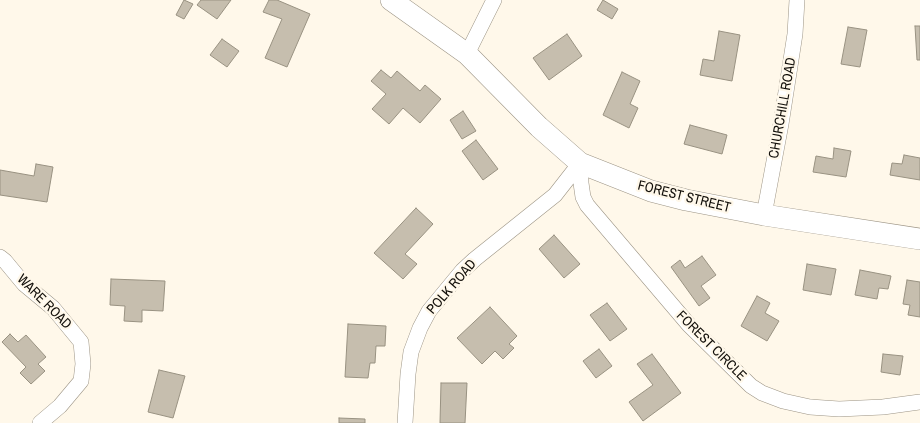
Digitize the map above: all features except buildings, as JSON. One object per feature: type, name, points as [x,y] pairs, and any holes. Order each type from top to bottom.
[{"type":"main road","name":"FOREST STREET","points":[[392,0],[467,54],[539,127],[580,163],[651,191],[764,214],[920,239]]},
{"type":"street","points":[[467,54],[494,0]]},
{"type":"street","name":"CHURCHILL ROAD","points":[[764,214],[795,34],[797,0]]},
{"type":"street","name":"FOREST CIRCLE","points":[[580,163],[583,197],[587,206],[689,325],[751,386],[762,393],[783,401],[838,409],[883,407],[920,402]]},
{"type":"street","name":"POLK ROAD","points":[[405,423],[411,352],[429,311],[468,265],[556,195],[580,163]]},
{"type":"street","name":"WARE ROAD","points":[[0,258],[5,261],[24,284],[53,308],[81,342],[82,381],[60,406],[40,423]]}]
